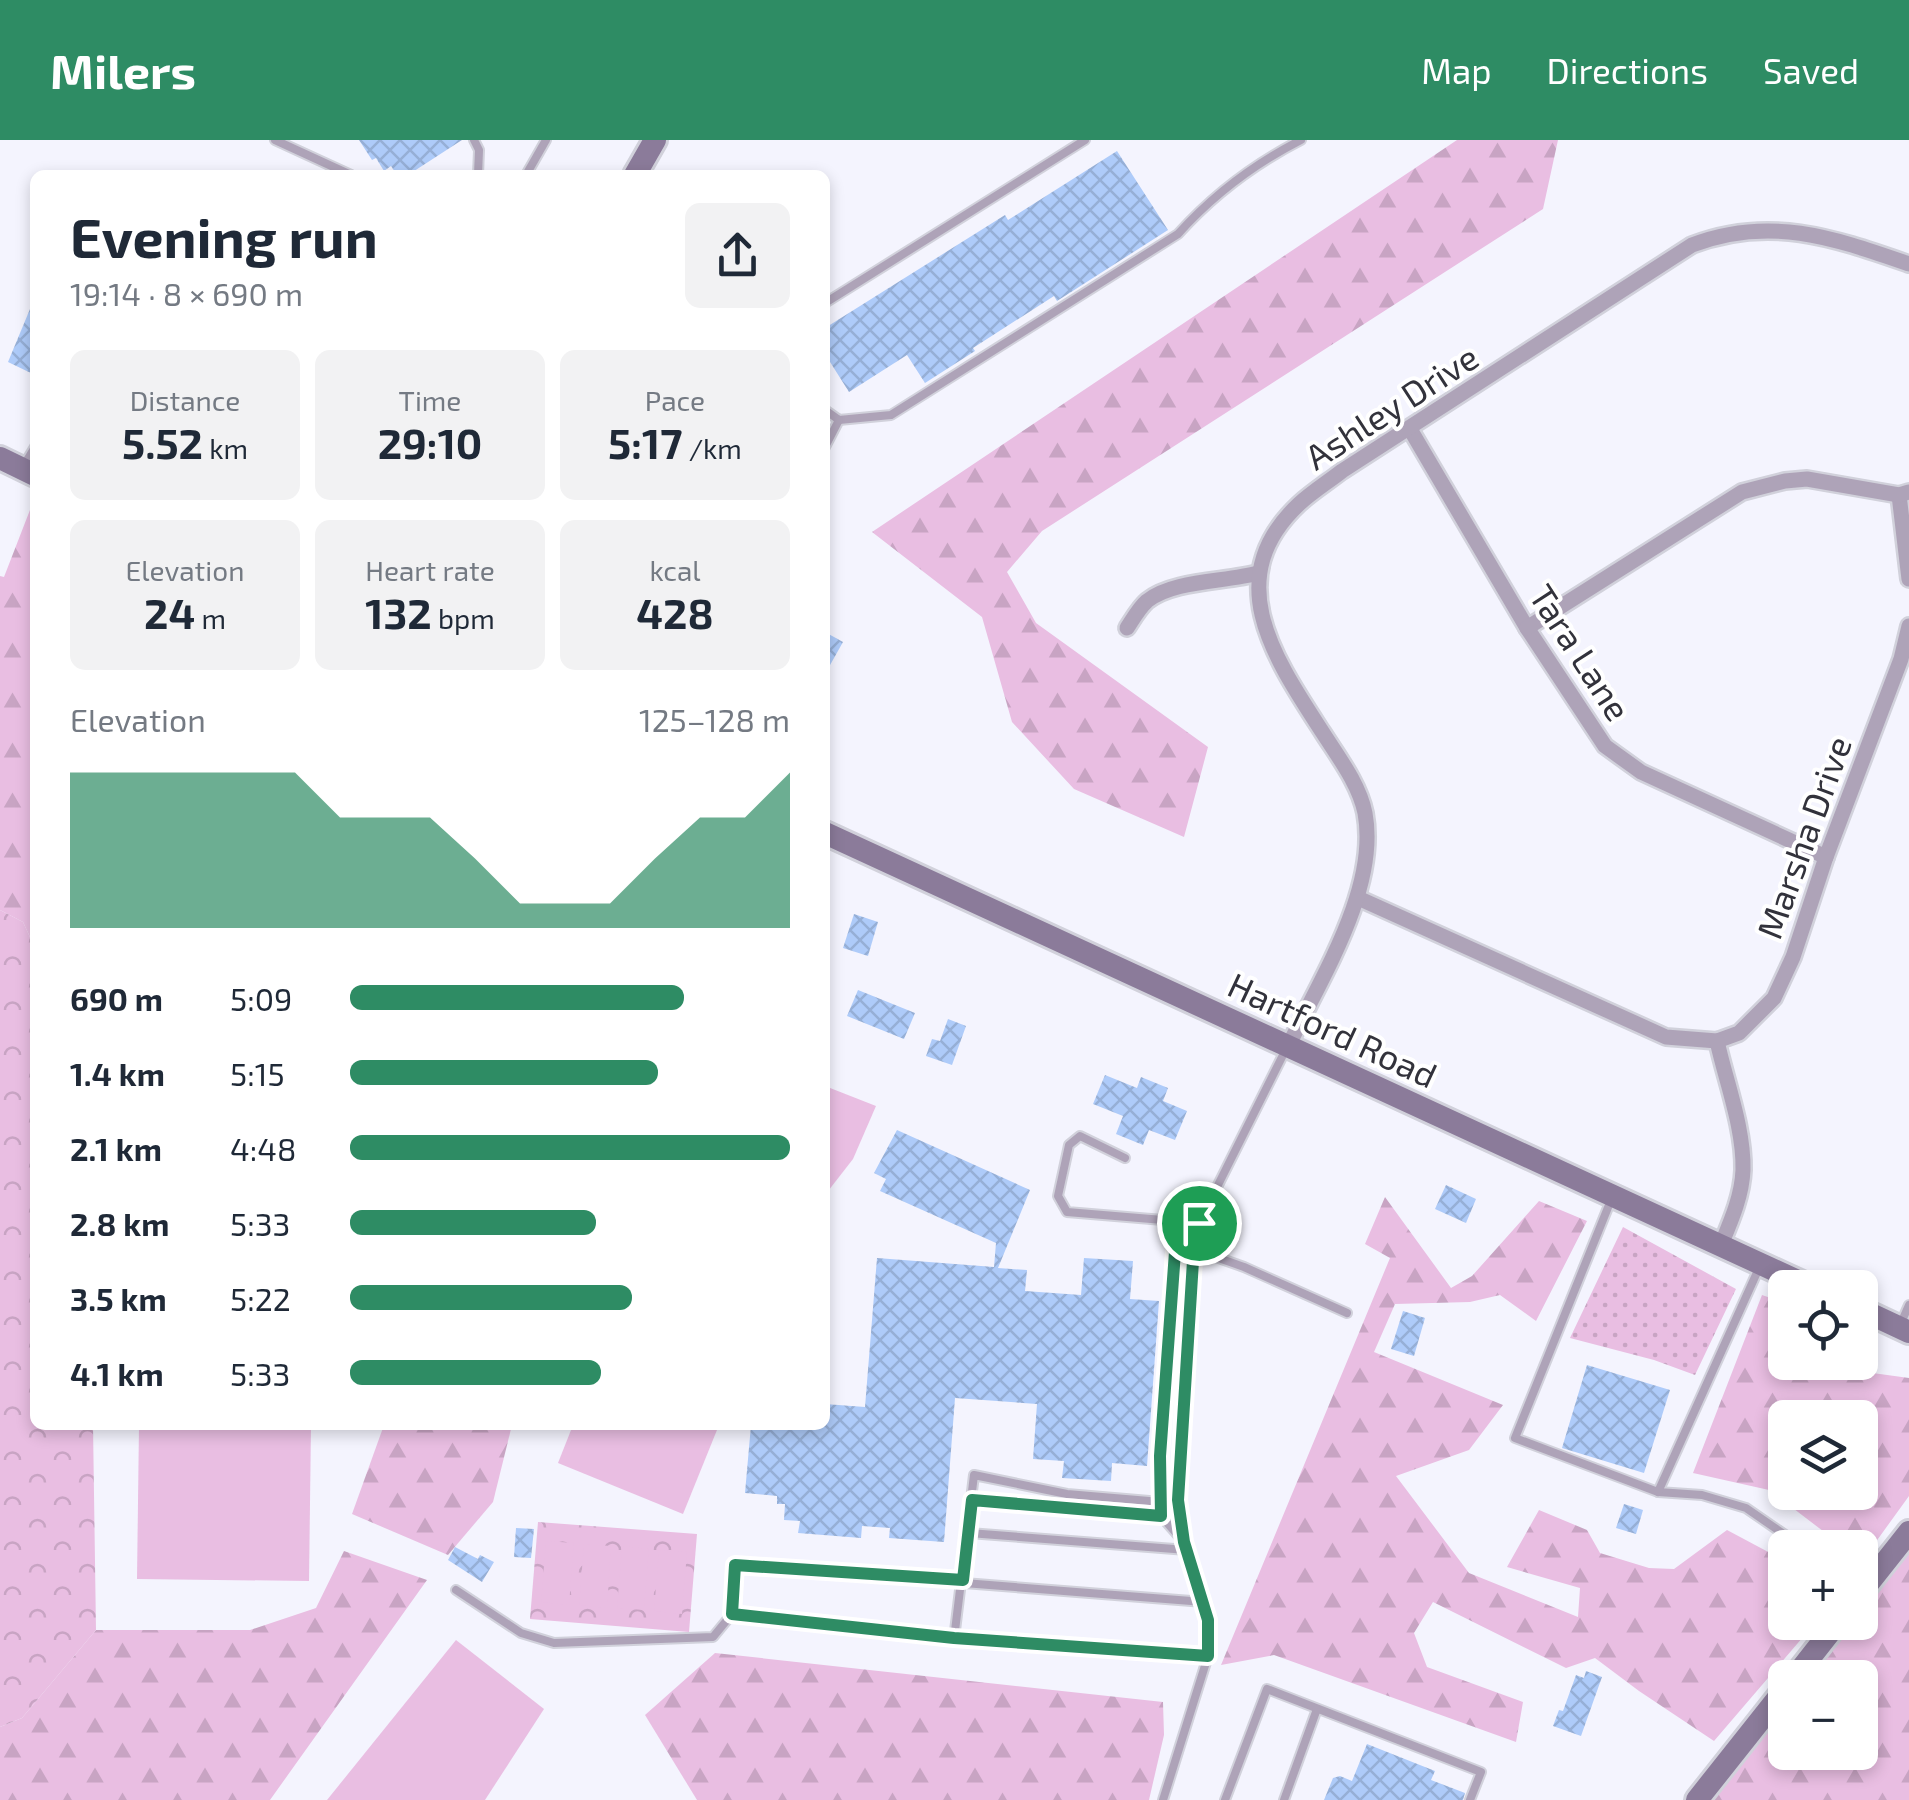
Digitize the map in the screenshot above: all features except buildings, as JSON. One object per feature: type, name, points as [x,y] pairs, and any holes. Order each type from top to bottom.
[{"type":"main road","points":[[639,170],[655,140]]},
{"type":"main road","name":"Hartford Road","points":[[830,835],[1776,1270]]},
{"type":"main road","points":[[1878,1318],[1904,1330]]},
{"type":"main road","points":[[1878,1567],[1909,1532]]},
{"type":"main road","points":[[1808,1660],[1824,1640]]},
{"type":"main road","points":[[1697,1800],[1768,1710]]},
{"type":"street","name":"Ashley Drive","points":[[1258,574],[1264,550],[1298,505],[1342,471],[1692,246],[1724,232],[1792,230],[1848,243],[1909,264]]},
{"type":"street","name":"Tara Lane","points":[[1410,429],[1527,628],[1605,746],[1642,772],[1826,858]]},
{"type":"street","points":[[1527,628],[1742,492],[1785,481],[1807,479],[1904,494],[1909,580]]},
{"type":"street","points":[[1127,628],[1144,603],[1158,594],[1258,574],[1257,603],[1267,634],[1302,700],[1353,780],[1365,812],[1368,860],[1358,898],[1288,1046]]},
{"type":"street","name":"Marsha Drive","points":[[1717,1040],[1739,1034],[1774,998],[1793,957],[1901,659],[1909,626]]},
{"type":"street","points":[[1358,898],[1666,1037],[1717,1040],[1742,1151],[1735,1210],[1722,1245]]},
{"type":"lane","points":[[275,140],[340,170]]},
{"type":"lane","points":[[474,140],[479,150],[478,170]]},
{"type":"lane","points":[[529,170],[546,140]]},
{"type":"lane","points":[[830,300],[1085,140]]},
{"type":"lane","points":[[830,414],[839,420],[892,416],[1178,234],[1202,208],[1264,160],[1301,140]]},
{"type":"lane","points":[[830,437],[839,420]]},
{"type":"lane","points":[[1186,1546],[1161,1516],[1160,1456],[1175,1252],[1199,1223],[1288,1046]]},
{"type":"lane","points":[[1125,1158],[1080,1136],[1069,1146],[1058,1196],[1067,1212],[1199,1223]]},
{"type":"lane","points":[[1613,1195],[1515,1438],[1658,1492],[1702,1494],[1746,1508],[1778,1530]]},
{"type":"lane","points":[[1163,1800],[1208,1656],[1204,1602],[1186,1546],[1178,1500],[1199,1223]]},
{"type":"lane","points":[[1196,1250],[1347,1312]]},
{"type":"lane","points":[[1658,1492],[1761,1263]]},
{"type":"lane","points":[[1904,1330],[1909,1304]]},
{"type":"lane","points":[[954,1638],[974,1474],[1055,1492],[1161,1502]]},
{"type":"lane","points":[[972,1500],[1161,1516]]},
{"type":"lane","points":[[969,1533],[1186,1546]]},
{"type":"lane","points":[[456,1590],[521,1633],[554,1643],[713,1637],[732,1614],[735,1565],[1204,1602]]},
{"type":"lane","points":[[732,1614],[954,1638],[1208,1656]]},
{"type":"lane","points":[[1225,1800],[1267,1689],[1481,1772],[1470,1800]]},
{"type":"lane","points":[[1284,1800],[1317,1709]]},
{"type":"green space","points":[[1457,140],[1558,140],[1543,209],[1042,531],[1007,572],[1036,623],[1208,747],[1184,837],[1074,789],[1012,722],[982,617],[872,532]]},
{"type":"green space","points":[[30,510],[30,937],[23,922],[0,910],[0,576],[4,577]]},
{"type":"green space","points":[[0,910],[23,922],[30,937],[30,1430],[93,1430],[96,1630],[22,1718],[0,1727]]},
{"type":"green space","points":[[830,1088],[876,1106],[853,1159],[830,1189]]},
{"type":"green space","points":[[1385,1197],[1451,1288],[1472,1276],[1539,1201],[1587,1221],[1536,1321],[1500,1295],[1470,1302],[1395,1304],[1374,1352],[1503,1405],[1469,1450],[1396,1476],[1469,1573],[1578,1617],[1580,1588],[1507,1567],[1539,1510],[1587,1530],[1600,1553],[1649,1568],[1674,1569],[1727,1530],[1768,1552],[1768,1640],[1800,1640],[1783,1660],[1768,1660],[1768,1678],[1714,1741],[1595,1658],[1566,1668],[1433,1602],[1414,1633],[1427,1667],[1523,1702],[1516,1742],[1274,1655],[1221,1665],[1390,1258],[1365,1244]]},
{"type":"green space","points":[[1623,1227],[1736,1289],[1695,1375],[1570,1338]]},
{"type":"green space","points":[[1762,1295],[1768,1297],[1768,1380],[1878,1380],[1878,1374],[1909,1378],[1909,1496],[1878,1539],[1878,1530],[1822,1530],[1795,1510],[1878,1510],[1878,1400],[1768,1400],[1768,1490],[1693,1473]]},
{"type":"green space","points":[[139,1430],[311,1430],[309,1581],[137,1579]]},
{"type":"green space","points":[[382,1430],[511,1430],[493,1502],[448,1555],[352,1514]]},
{"type":"green space","points":[[571,1430],[717,1430],[683,1514],[558,1463]]},
{"type":"green space","points":[[538,1522],[697,1534],[689,1632],[530,1619]]},
{"type":"green space","points":[[1909,1539],[1909,1800],[1713,1800],[1768,1727],[1768,1770],[1878,1770],[1878,1660],[1818,1660],[1833,1640],[1878,1640],[1878,1580]]},
{"type":"green space","points":[[546,1541],[574,1543],[569,1605],[541,1602]]},
{"type":"green space","points":[[584,1544],[611,1546],[607,1608],[579,1605]]},
{"type":"green space","points":[[622,1546],[649,1549],[644,1610],[617,1608]]},
{"type":"green space","points":[[659,1550],[687,1552],[682,1614],[654,1611]]},
{"type":"green space","points":[[344,1551],[427,1580],[270,1800],[0,1800],[0,1727],[22,1718],[96,1630],[250,1630],[316,1608]]},
{"type":"green space","points":[[456,1640],[544,1709],[485,1800],[327,1800]]},
{"type":"green space","points":[[715,1653],[1163,1702],[1164,1735],[1149,1800],[697,1800],[645,1715]]},
{"type":"route","points":[[1199,1223],[1193,1261],[1178,1500],[1184,1542],[1208,1620],[1208,1656],[954,1638],[732,1614],[735,1565],[963,1580],[972,1500],[1161,1516],[1160,1456],[1175,1252],[1199,1223]]}]
